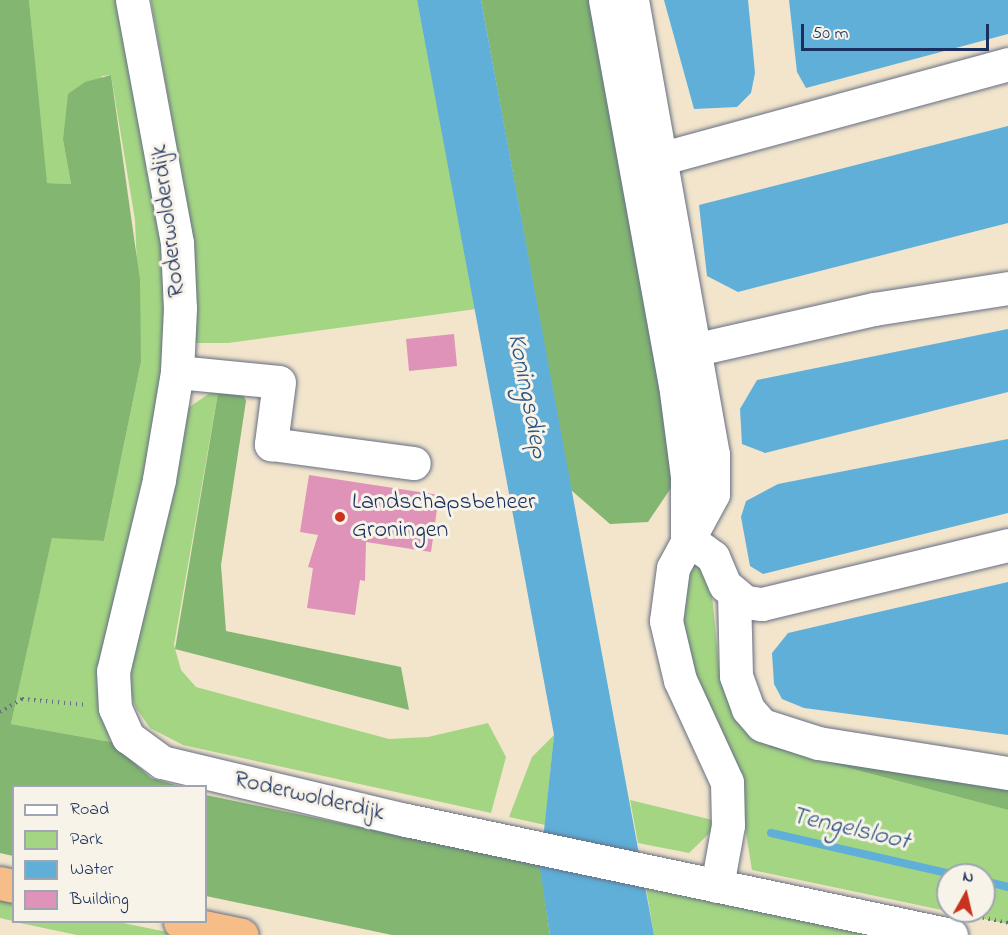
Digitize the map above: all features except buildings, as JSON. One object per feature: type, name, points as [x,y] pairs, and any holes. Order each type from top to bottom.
[{"type":"highway","points":[[189,923],[242,935]]},
{"type":"street","name":"Roderwolderdijk","points":[[132,0],[177,243],[177,372],[159,480],[113,671],[115,708],[128,737],[162,762],[652,873],[717,886],[957,924]]},
{"type":"street","points":[[605,0],[675,384],[687,476],[687,538]]},
{"type":"street","points":[[632,0],[713,454],[713,494],[687,538],[673,568],[666,621],[680,680],[727,782],[728,825],[717,886]]},
{"type":"street","points":[[659,159],[1008,64]]},
{"type":"street","points":[[968,293],[990,273],[1008,267]]},
{"type":"street","points":[[693,350],[968,293],[1008,288]]},
{"type":"street","points":[[177,372],[279,382],[271,444],[414,463]]},
{"type":"street","points":[[687,538],[713,557],[734,593],[745,602],[762,604],[1008,545]]},
{"type":"street","points":[[734,593],[736,676],[748,709],[762,725],[818,743],[1008,773]]},
{"type":"path","points":[[0,712],[22,699],[115,708]]},
{"type":"path","points":[[957,924],[1008,923]]},
{"type":"green space","points":[[0,0],[29,0],[47,183],[71,184],[63,140],[68,94],[85,82],[111,75],[140,280],[141,362],[104,541],[52,538],[11,724],[111,742],[151,778],[176,785],[12,785],[12,856],[0,853]]},
{"type":"green space","points":[[29,0],[121,0],[153,166],[166,293],[160,386],[100,707],[111,742],[11,724],[52,537],[104,541],[141,362],[135,220],[111,75],[102,76],[63,140],[71,184],[46,183]]},
{"type":"green space","points":[[151,0],[417,0],[476,309],[228,343],[194,343],[194,246]]},
{"type":"green space","points":[[481,0],[593,0],[677,479],[648,522],[610,524],[571,490]]},
{"type":"green space","points":[[219,387],[174,645],[181,670],[196,687],[389,739],[428,737],[488,723],[506,757],[491,813],[183,745],[150,728],[136,708],[129,691],[135,640],[185,410]]},
{"type":"green space","points":[[219,387],[243,394],[246,401],[221,565],[226,631],[401,667],[409,710],[175,649]]},
{"type":"green space","points":[[691,561],[709,564],[720,677],[768,731],[769,747],[1008,810],[1008,924],[996,921],[996,863],[936,863],[936,909],[752,870],[736,773],[672,621]]},
{"type":"green space","points":[[768,731],[1008,778],[1008,810],[769,747]]},
{"type":"green space","points":[[554,735],[545,825],[509,817],[532,757]]},
{"type":"green space","points":[[207,795],[540,865],[550,935],[392,935],[207,896]]},
{"type":"green space","points":[[630,800],[721,822],[689,853],[638,843]]},
{"type":"green space","points":[[646,888],[755,910],[873,935],[654,935]]},
{"type":"green space","points":[[0,896],[12,899],[12,921],[0,918]]},
{"type":"green space","points":[[20,923],[123,923],[182,935],[77,935]]},
{"type":"water","name":"Koningsdiep","points":[[417,0],[481,0],[654,935],[550,935],[540,869],[554,735]]},
{"type":"water","points":[[664,0],[748,0],[755,73],[751,93],[737,107],[694,109]]},
{"type":"water","points":[[789,0],[1008,0],[1008,34],[806,88],[797,72]]},
{"type":"water","points":[[1008,126],[1008,223],[738,292],[707,276],[699,205]]},
{"type":"water","points":[[1008,329],[1008,392],[765,453],[742,444],[740,409],[757,380]]},
{"type":"water","points":[[1008,439],[1008,513],[763,574],[750,566],[741,517],[746,501],[778,484]]},
{"type":"water","points":[[1008,582],[1008,735],[804,708],[782,699],[774,684],[772,653],[788,633]]},
{"type":"waterway","name":"Tengelsloot","points":[[771,833],[936,870]]},
{"type":"waterway","name":"Tengelsloot","points":[[996,884],[1008,887]]},
{"type":"place","name":"Landschapsbeheer Groningen","points":[[340,517]]}]
